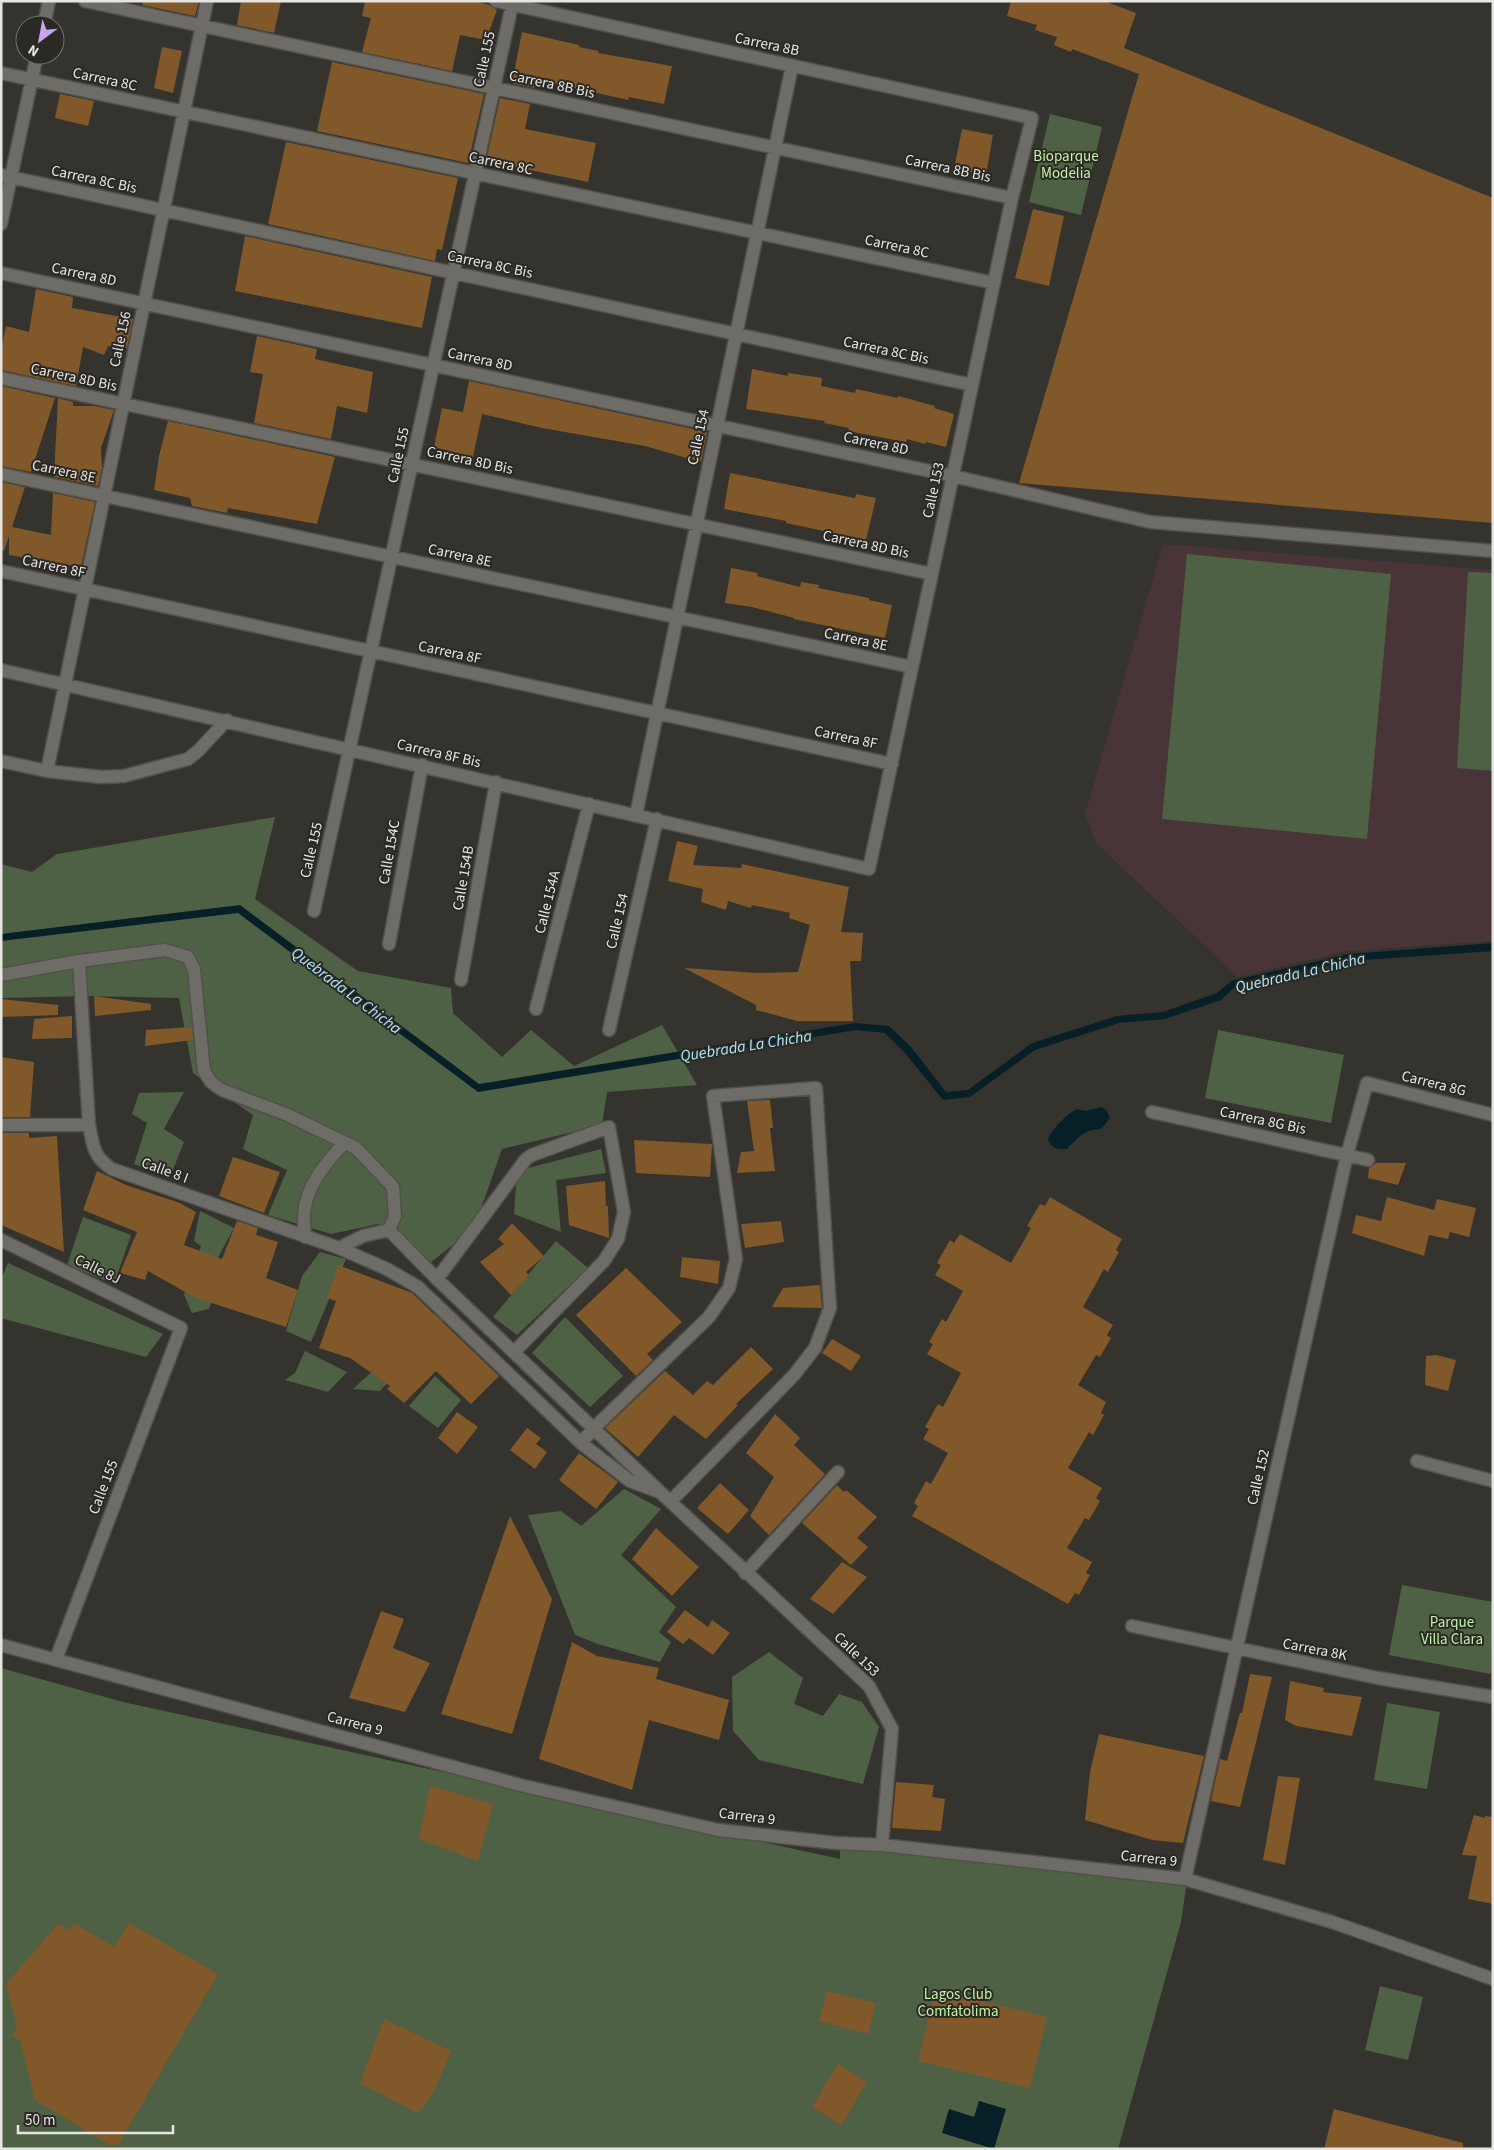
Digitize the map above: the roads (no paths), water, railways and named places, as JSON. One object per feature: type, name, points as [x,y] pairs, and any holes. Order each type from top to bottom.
[{"type":"street","points":[[46,15],[49,1]]},
{"type":"street","name":"Carrera 8B Bis","points":[[85,1],[1012,198]]},
{"type":"street","name":"Calle 156","points":[[47,772],[207,1]]},
{"type":"street","name":"Carrera 8B","points":[[496,1],[1032,118]]},
{"type":"street","name":"Calle 155","points":[[314,911],[351,749],[512,5]]},
{"type":"street","points":[[1,224],[6,176],[35,65]]},
{"type":"street","name":"Calle 154","points":[[636,815],[792,66]]},
{"type":"street","name":"Carrera 8C","points":[[1,73],[994,284]]},
{"type":"street","name":"Calle 153","points":[[869,869],[1012,198],[1032,118]]},
{"type":"street","name":"Carrera 8C Bis","points":[[6,176],[972,385]]},
{"type":"street","name":"Carrera 8D","points":[[1,273],[953,476],[1150,522],[1493,551]]},
{"type":"street","name":"Carrera 8D Bis","points":[[1,378],[932,574]]},
{"type":"street","name":"Carrera 8E","points":[[1,474],[912,667]]},
{"type":"street","name":"Carrera 8F","points":[[1,571],[892,764]]},
{"type":"street","name":"Carrera 8F Bis","points":[[1,670],[227,720],[869,869]]},
{"type":"street","points":[[1,761],[47,772],[101,777],[124,776],[188,759],[227,720]]},
{"type":"street","name":"Calle 154C","points":[[389,944],[422,765]]},
{"type":"street","name":"Calle 154B","points":[[461,980],[496,782]]},
{"type":"street","name":"Calle 154A","points":[[536,1009],[588,804]]},
{"type":"street","name":"Calle 154","points":[[609,1030],[657,820]]},
{"type":"street","points":[[1,975],[79,961],[165,950],[188,957],[194,969],[204,1071],[211,1082],[222,1090],[288,1115],[356,1148],[393,1187],[395,1216],[390,1230]]},
{"type":"street","name":"Calle 8 I","points":[[79,961],[89,1125],[94,1150],[101,1162],[112,1169],[339,1248],[387,1269],[418,1286],[581,1443],[630,1481],[660,1492]]},
{"type":"street","name":"Carrera 8G","points":[[1367,1083],[1493,1115]]},
{"type":"street","name":"Calle 152","points":[[1184,1879],[1346,1155],[1367,1083]]},
{"type":"street","points":[[581,1443],[594,1428],[709,1317],[729,1288],[736,1259],[713,1096],[816,1088],[830,1308],[815,1348],[794,1375],[671,1501]]},
{"type":"street","name":"Carrera 8G Bis","points":[[1152,1112],[1368,1160]]},
{"type":"street","points":[[1,1125],[89,1125]]},
{"type":"street","points":[[437,1279],[526,1159],[532,1155],[609,1127],[624,1212],[618,1239],[604,1261],[514,1352]]},
{"type":"street","points":[[305,1237],[304,1213],[310,1189],[325,1164],[344,1143]]},
{"type":"street","points":[[339,1248],[362,1236],[390,1230]]},
{"type":"street","points":[[390,1230],[437,1279],[660,1492]]},
{"type":"street","name":"Calle 8J","points":[[1,1240],[181,1328]]},
{"type":"street","name":"Calle 155","points":[[56,1659],[181,1328]]},
{"type":"street","points":[[1417,1461],[1493,1481]]},
{"type":"street","points":[[745,1573],[838,1472]]},
{"type":"street","name":"Calle 153","points":[[660,1492],[745,1573],[869,1686],[884,1711],[892,1730],[882,1845]]},
{"type":"street","name":"Carrera 8K","points":[[1132,1626],[1378,1678],[1493,1697]]},
{"type":"street","name":"Carrera 9","points":[[1,1645],[524,1786],[718,1830],[836,1844],[882,1845],[1184,1879],[1332,1922],[1493,1979]]},
{"type":"water","name":"Quebrada La Chicha","points":[[240,905],[479,1084],[855,1023],[889,1026],[911,1047],[946,1092],[968,1090],[1032,1043],[1117,1016],[1163,1012],[1217,993],[1231,981],[1349,954],[1493,943],[1493,951],[1349,961],[1234,988],[1221,1000],[1165,1019],[1119,1023],[1035,1050],[970,1097],[943,1100],[905,1053],[885,1033],[856,1030],[478,1092],[238,913],[1,941],[1,934]]},
{"type":"water","points":[[1102,1107],[1107,1111],[1110,1118],[1101,1129],[1086,1132],[1067,1149],[1056,1148],[1048,1140],[1056,1127],[1076,1109],[1086,1111]]},
{"type":"water","points":[[979,2101],[1006,2109],[994,2149],[942,2133],[949,2109],[974,2117]]},
{"type":"park label","name":"Bioparque Modelia","points":[[1066,164]]},
{"type":"park label","name":"Parque Villa Clara","points":[[1452,1630]]},
{"type":"park label","name":"Lagos Club Comfatolima","points":[[958,2002]]}]
